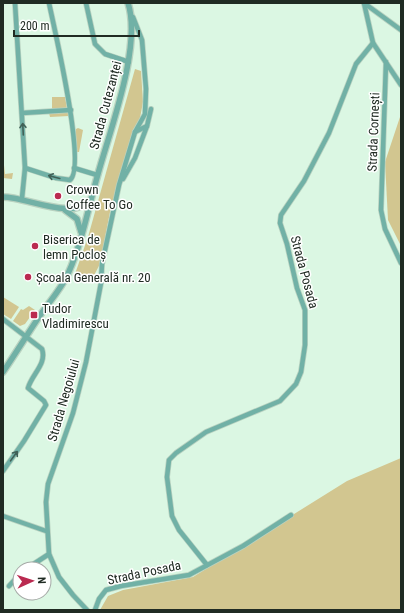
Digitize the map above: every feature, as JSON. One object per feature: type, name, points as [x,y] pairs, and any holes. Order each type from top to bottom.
[{"type":"street","points":[[15,3],[25,168],[22,198]]},
{"type":"street","points":[[25,168],[56,178],[70,180],[73,176],[74,168],[71,110],[49,3]]},
{"type":"street","points":[[86,3],[95,44],[105,54],[129,62]]},
{"type":"street","name":"Strada Negoiului","points":[[87,610],[59,577],[49,554],[46,531],[46,502],[48,484],[73,413],[86,362],[101,283],[102,264],[119,185],[135,132],[145,114],[146,104],[142,40],[128,3]]},
{"type":"street","points":[[401,30],[364,3],[373,43],[401,84]]},
{"type":"street","name":"Strada Cutezanței","points":[[3,372],[66,277],[87,216],[129,62],[133,17]]},
{"type":"street","name":"Strada Posada","points":[[207,565],[179,530],[172,516],[168,477],[169,460],[176,453],[206,432],[280,401],[296,384],[301,372],[305,345],[305,310],[297,288],[287,244],[280,223],[281,215],[304,181],[329,133],[356,64],[373,43]]},
{"type":"street","name":"Strada Cornești","points":[[386,62],[381,215],[385,229],[401,263]]},
{"type":"street","name":"Strada Negoiului","points":[[119,185],[135,158],[152,109]]},
{"type":"street","points":[[22,113],[71,110]]},
{"type":"street","points":[[135,132],[147,126]]},
{"type":"street","points":[[74,168],[97,175],[96,190],[89,216],[81,236]]},
{"type":"street","points":[[3,197],[22,198],[62,209],[76,218],[83,220],[87,216],[86,210],[79,208],[62,209]]},
{"type":"street","name":"Strada Cutezanței","points":[[79,208],[91,197]]},
{"type":"street","points":[[79,208],[76,218],[80,226],[81,236]]},
{"type":"street","points":[[3,319],[39,344],[44,354],[43,361],[28,388],[46,405],[24,441],[3,471]]},
{"type":"street","name":"Strada Posada","points":[[95,610],[102,593],[113,587],[188,575],[243,546],[291,515]]},
{"type":"street","points":[[3,516],[46,531]]},
{"type":"street","points":[[38,561],[49,554]]},
{"type":"street","points":[[9,586],[12,583]]},
{"type":"shaded area","points":[[135,69],[141,71],[143,102],[140,118],[133,130],[110,212],[100,264],[90,283],[75,274],[88,237]]},
{"type":"shaded area","points":[[52,97],[65,97],[67,108],[52,109]]},
{"type":"shaded area","points":[[68,112],[69,116],[50,117],[49,113]]},
{"type":"shaded area","points":[[401,114],[401,246],[388,220],[385,162]]},
{"type":"shaded area","points":[[78,128],[83,130],[79,152],[76,152],[76,129]]},
{"type":"shaded area","points":[[3,156],[5,174],[13,173],[12,179],[3,178]]},
{"type":"shaded area","points":[[3,297],[19,307],[11,319],[3,314]]},
{"type":"shaded area","points":[[29,306],[35,310],[25,324],[20,326],[13,321],[21,309],[23,310]]},
{"type":"shaded area","points":[[401,458],[401,610],[100,610],[108,596],[123,590],[193,577],[347,481]]},
{"type":"place","name":"Crown Coffee To Go","points":[[58,196]]},
{"type":"place","name":"Biserica de lemn Pocloș","points":[[35,246]]},
{"type":"place","name":"Școala Generală nr. 20","points":[[28,277]]},
{"type":"place","name":"Tudor Vladimirescu","points":[[34,315]]}]
